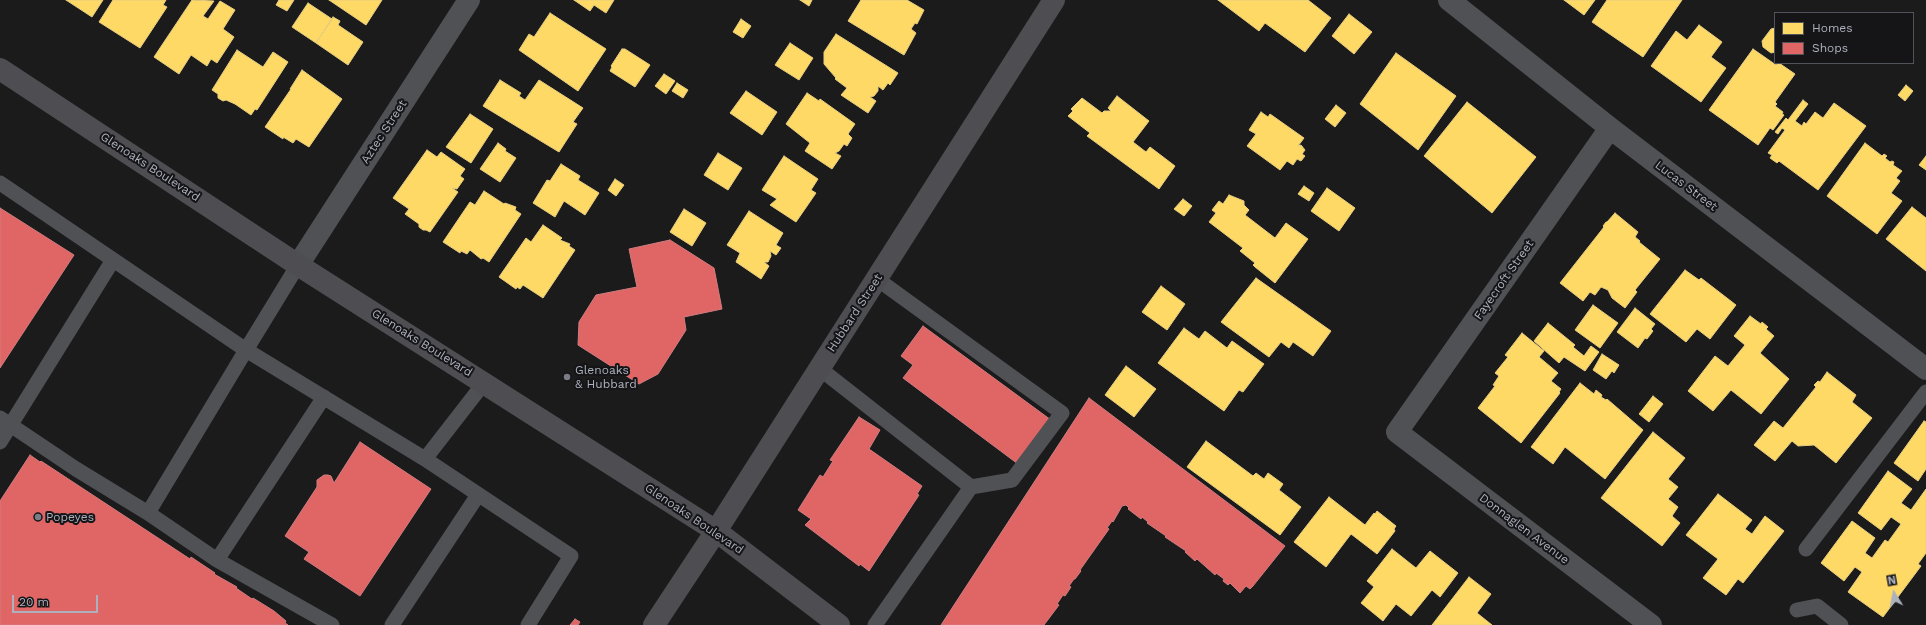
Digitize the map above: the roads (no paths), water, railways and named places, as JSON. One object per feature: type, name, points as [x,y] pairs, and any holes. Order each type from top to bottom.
[{"type":"main road","name":"Hubbard Street","points":[[654,625],[716,531],[1054,0]]},
{"type":"main road","name":"Glenoaks Boulevard","points":[[0,69],[298,265],[716,531],[839,625]]},
{"type":"street","name":"Aztec Street","points":[[298,265],[469,0]]},
{"type":"street","name":"Lucas Street","points":[[1449,0],[1610,128],[1926,369]]},
{"type":"street","name":"Fayecroft Street","points":[[1397,432],[1610,128]]},
{"type":"street","name":"Donnaglen Avenue","points":[[1397,432],[1651,625]]},
{"type":"lane","points":[[0,183],[246,350],[425,459],[571,556],[528,625]]},
{"type":"lane","points":[[0,442],[6,421],[113,260]]},
{"type":"lane","points":[[148,513],[298,265]]},
{"type":"lane","points":[[875,625],[970,487],[1012,480],[1062,413],[877,279]]},
{"type":"lane","points":[[820,368],[970,487]]},
{"type":"lane","points":[[425,459],[484,383]]},
{"type":"lane","points":[[1806,549],[1926,392]]},
{"type":"lane","points":[[217,560],[324,397]]},
{"type":"lane","points":[[6,421],[76,470],[148,513],[217,560],[332,625]]},
{"type":"lane","points":[[392,625],[478,495]]},
{"type":"lane","points":[[1797,610],[1817,606],[1841,625]]},
{"type":"place","name":"Glenoaks & Hubbard","points":[[567,377]]},
{"type":"place","name":"Popeyes","points":[[38,517]]}]
